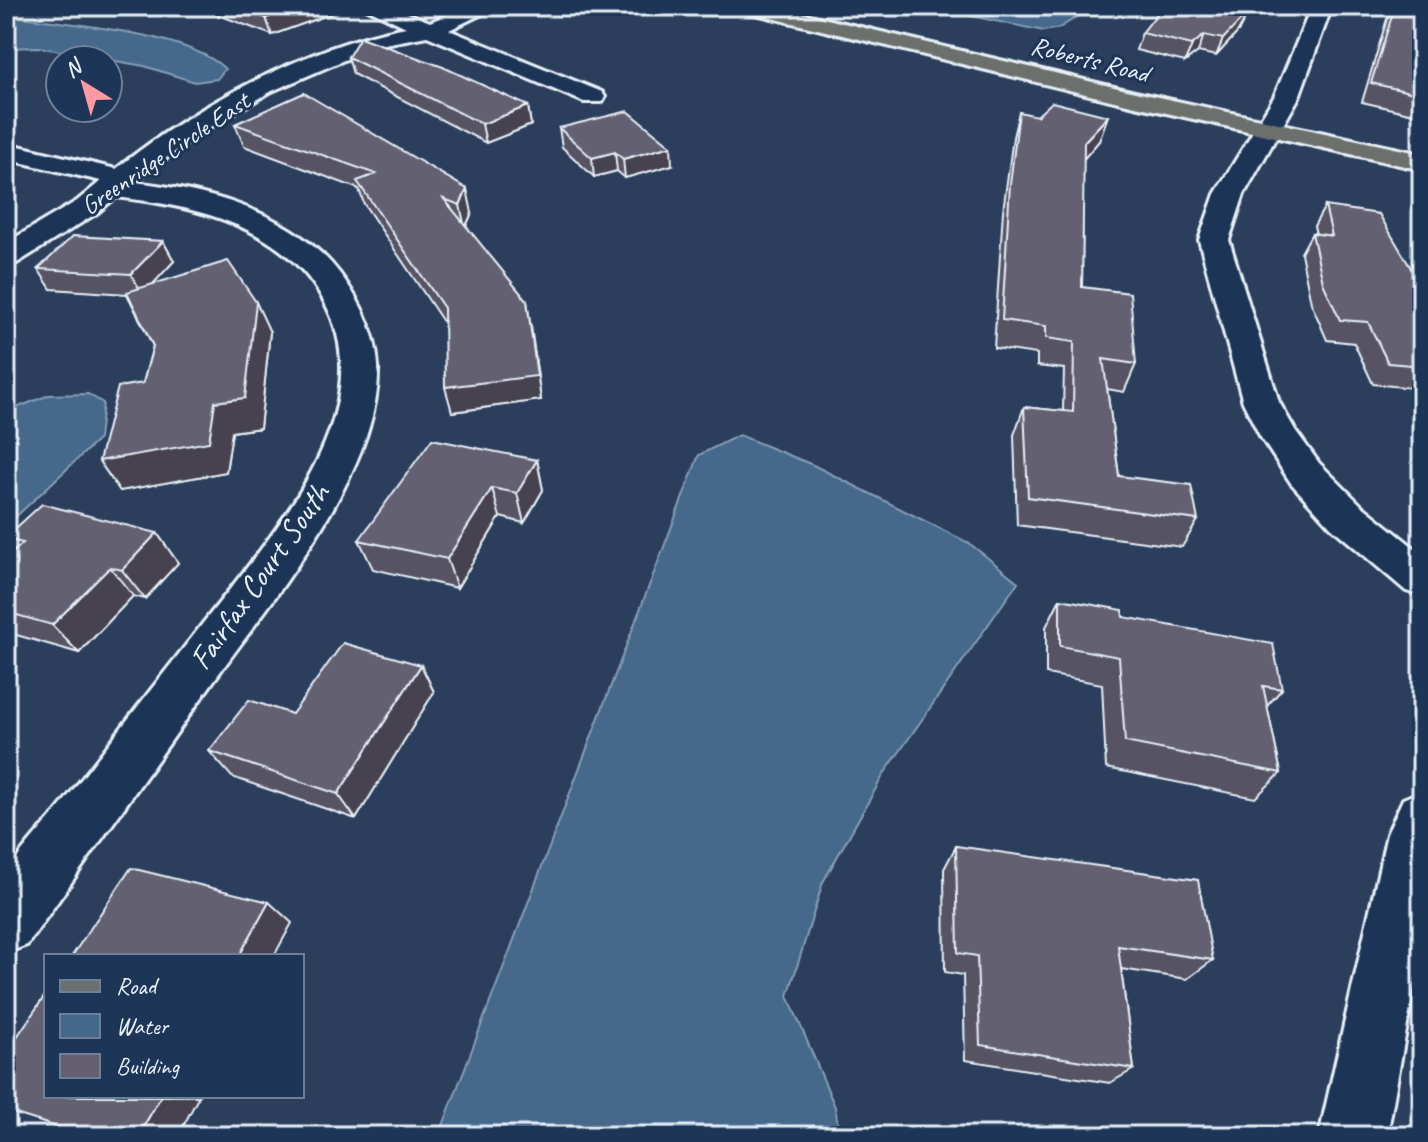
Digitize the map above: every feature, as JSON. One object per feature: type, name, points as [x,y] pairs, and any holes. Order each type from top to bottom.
[{"type":"main road","name":"Roberts Road","points":[[746,6],[1422,162]]},
{"type":"street","points":[[372,6],[593,97]]},
{"type":"street","name":"Greenridge Circle East","points":[[6,256],[225,107],[264,86],[373,40],[409,19],[444,6]]},
{"type":"street","name":"Greenridge Circle East","points":[[373,40],[432,29],[488,6]]},
{"type":"street","points":[[1322,6],[1299,67],[1270,129],[1217,215],[1214,240],[1261,402],[1305,473],[1346,516],[1422,579]]},
{"type":"street","name":"Fairfax Court South","points":[[6,151],[116,183],[205,204],[247,218],[300,249],[340,296],[352,325],[360,375],[352,419],[338,456],[304,522],[6,924]]},
{"type":"street","points":[[1353,1136],[1414,834],[1422,817]]},
{"type":"water","points":[[922,6],[1095,6],[1059,28],[1044,31]]},
{"type":"water","points":[[6,15],[154,38],[207,56],[225,69],[217,79],[195,82],[124,62],[124,44],[44,44],[44,48],[6,48]]},
{"type":"water","points":[[88,394],[103,403],[99,439],[6,526],[6,412],[49,395]]},
{"type":"water","points":[[739,435],[813,465],[969,543],[1018,582],[884,774],[823,882],[788,996],[835,1107],[840,1136],[439,1136],[699,455]]},
{"type":"building","points":[[233,6],[302,6],[266,18]]},
{"type":"building","points":[[1163,6],[1250,6],[1245,16],[1223,39],[1204,35],[1192,45],[1142,33]]},
{"type":"building","points":[[1395,6],[1422,7],[1422,95],[1371,83]]},
{"type":"building","points":[[360,37],[443,67],[528,106],[482,124],[348,57]]},
{"type":"building","points":[[304,93],[467,189],[460,205],[444,199],[527,301],[537,376],[445,387],[444,308],[357,181],[376,174],[235,124]]},
{"type":"building","points":[[1052,102],[1108,116],[1084,142],[1082,287],[1130,293],[1136,364],[1103,359],[1119,476],[1191,485],[1198,520],[1028,497],[1024,407],[1073,412],[1074,342],[1046,338],[1046,326],[1002,320],[1010,184],[1019,112],[1037,116]]},
{"type":"building","points":[[628,111],[671,146],[623,159],[615,152],[592,158],[559,128]]},
{"type":"building","points":[[1325,206],[1379,214],[1422,287],[1422,366],[1388,363],[1368,322],[1340,320],[1323,283],[1312,233],[1332,236]]},
{"type":"building","points":[[73,236],[163,241],[131,274],[38,269]]},
{"type":"building","points":[[228,261],[256,302],[245,398],[215,402],[209,442],[99,461],[118,387],[143,383],[153,346],[127,292]]},
{"type":"building","points":[[432,439],[537,460],[517,493],[492,488],[447,559],[359,540]]},
{"type":"building","points":[[42,504],[157,533],[122,570],[110,567],[52,625],[6,612],[6,559],[23,543],[6,537]]},
{"type":"building","points":[[1060,599],[1123,610],[1123,617],[1273,644],[1282,689],[1263,686],[1281,773],[1125,742],[1119,657],[1060,646]]},
{"type":"building","points":[[343,643],[421,665],[338,794],[209,751],[249,700],[292,714]]},
{"type":"building","points":[[956,846],[1198,880],[1213,960],[1118,946],[1134,1069],[980,1045],[977,956],[958,953]]},
{"type":"building","points":[[131,868],[269,902],[240,954],[73,954]]},
{"type":"building","points":[[44,997],[44,1098],[160,1098],[138,1136],[85,1136],[6,1111],[6,1053]]}]
